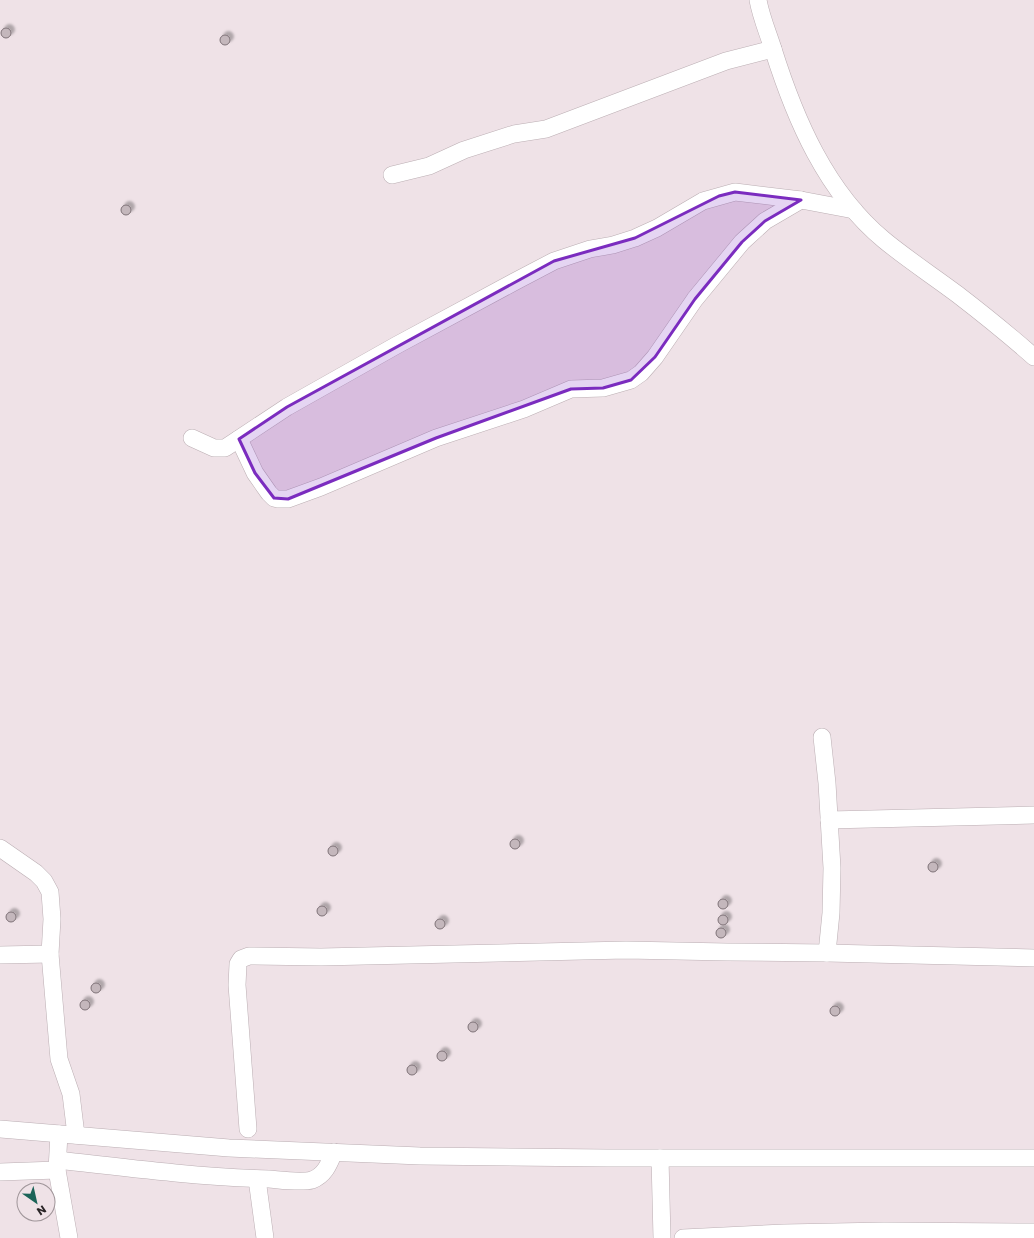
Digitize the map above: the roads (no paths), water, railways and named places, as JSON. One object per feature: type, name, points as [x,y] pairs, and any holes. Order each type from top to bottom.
[{"type":"street","points":[[758,0],[782,79],[797,116],[819,160],[844,198],[883,240],[958,294],[1034,357]]},
{"type":"street","points":[[392,175],[430,166],[464,150],[514,134],[546,129],[726,61],[773,49]]},
{"type":"street","points":[[192,438],[214,448],[225,448],[294,403],[397,345],[554,261],[635,238],[657,228],[703,201],[735,192],[801,200],[854,210]]},
{"type":"street","points":[[239,439],[255,473],[269,493],[274,498],[288,498],[304,494],[436,438],[524,409],[571,389],[603,388],[631,380],[641,373],[655,357],[695,299],[742,242],[765,221],[801,200]]},
{"type":"street","points":[[822,737],[826,768],[832,875],[831,913],[827,953]]},
{"type":"street","points":[[829,820],[1034,815]]},
{"type":"street","points":[[0,848],[36,873],[48,887],[51,900],[52,919],[50,954],[59,1059],[71,1094],[76,1136]]},
{"type":"street","points":[[248,1129],[237,985],[238,964],[241,959],[245,957],[321,957],[626,950],[1034,958]]},
{"type":"street","points":[[0,955],[50,954]]},
{"type":"street","points":[[0,1129],[229,1148],[420,1156],[660,1158],[1034,1158]]},
{"type":"street","points":[[59,1134],[57,1165],[69,1238]]},
{"type":"street","points":[[0,1172],[57,1165],[304,1181],[312,1180],[323,1174],[334,1152]]},
{"type":"street","points":[[660,1158],[662,1238]]},
{"type":"street","points":[[257,1179],[264,1238]]},
{"type":"street","points":[[683,1238],[784,1233],[885,1235],[1034,1232]]}]
